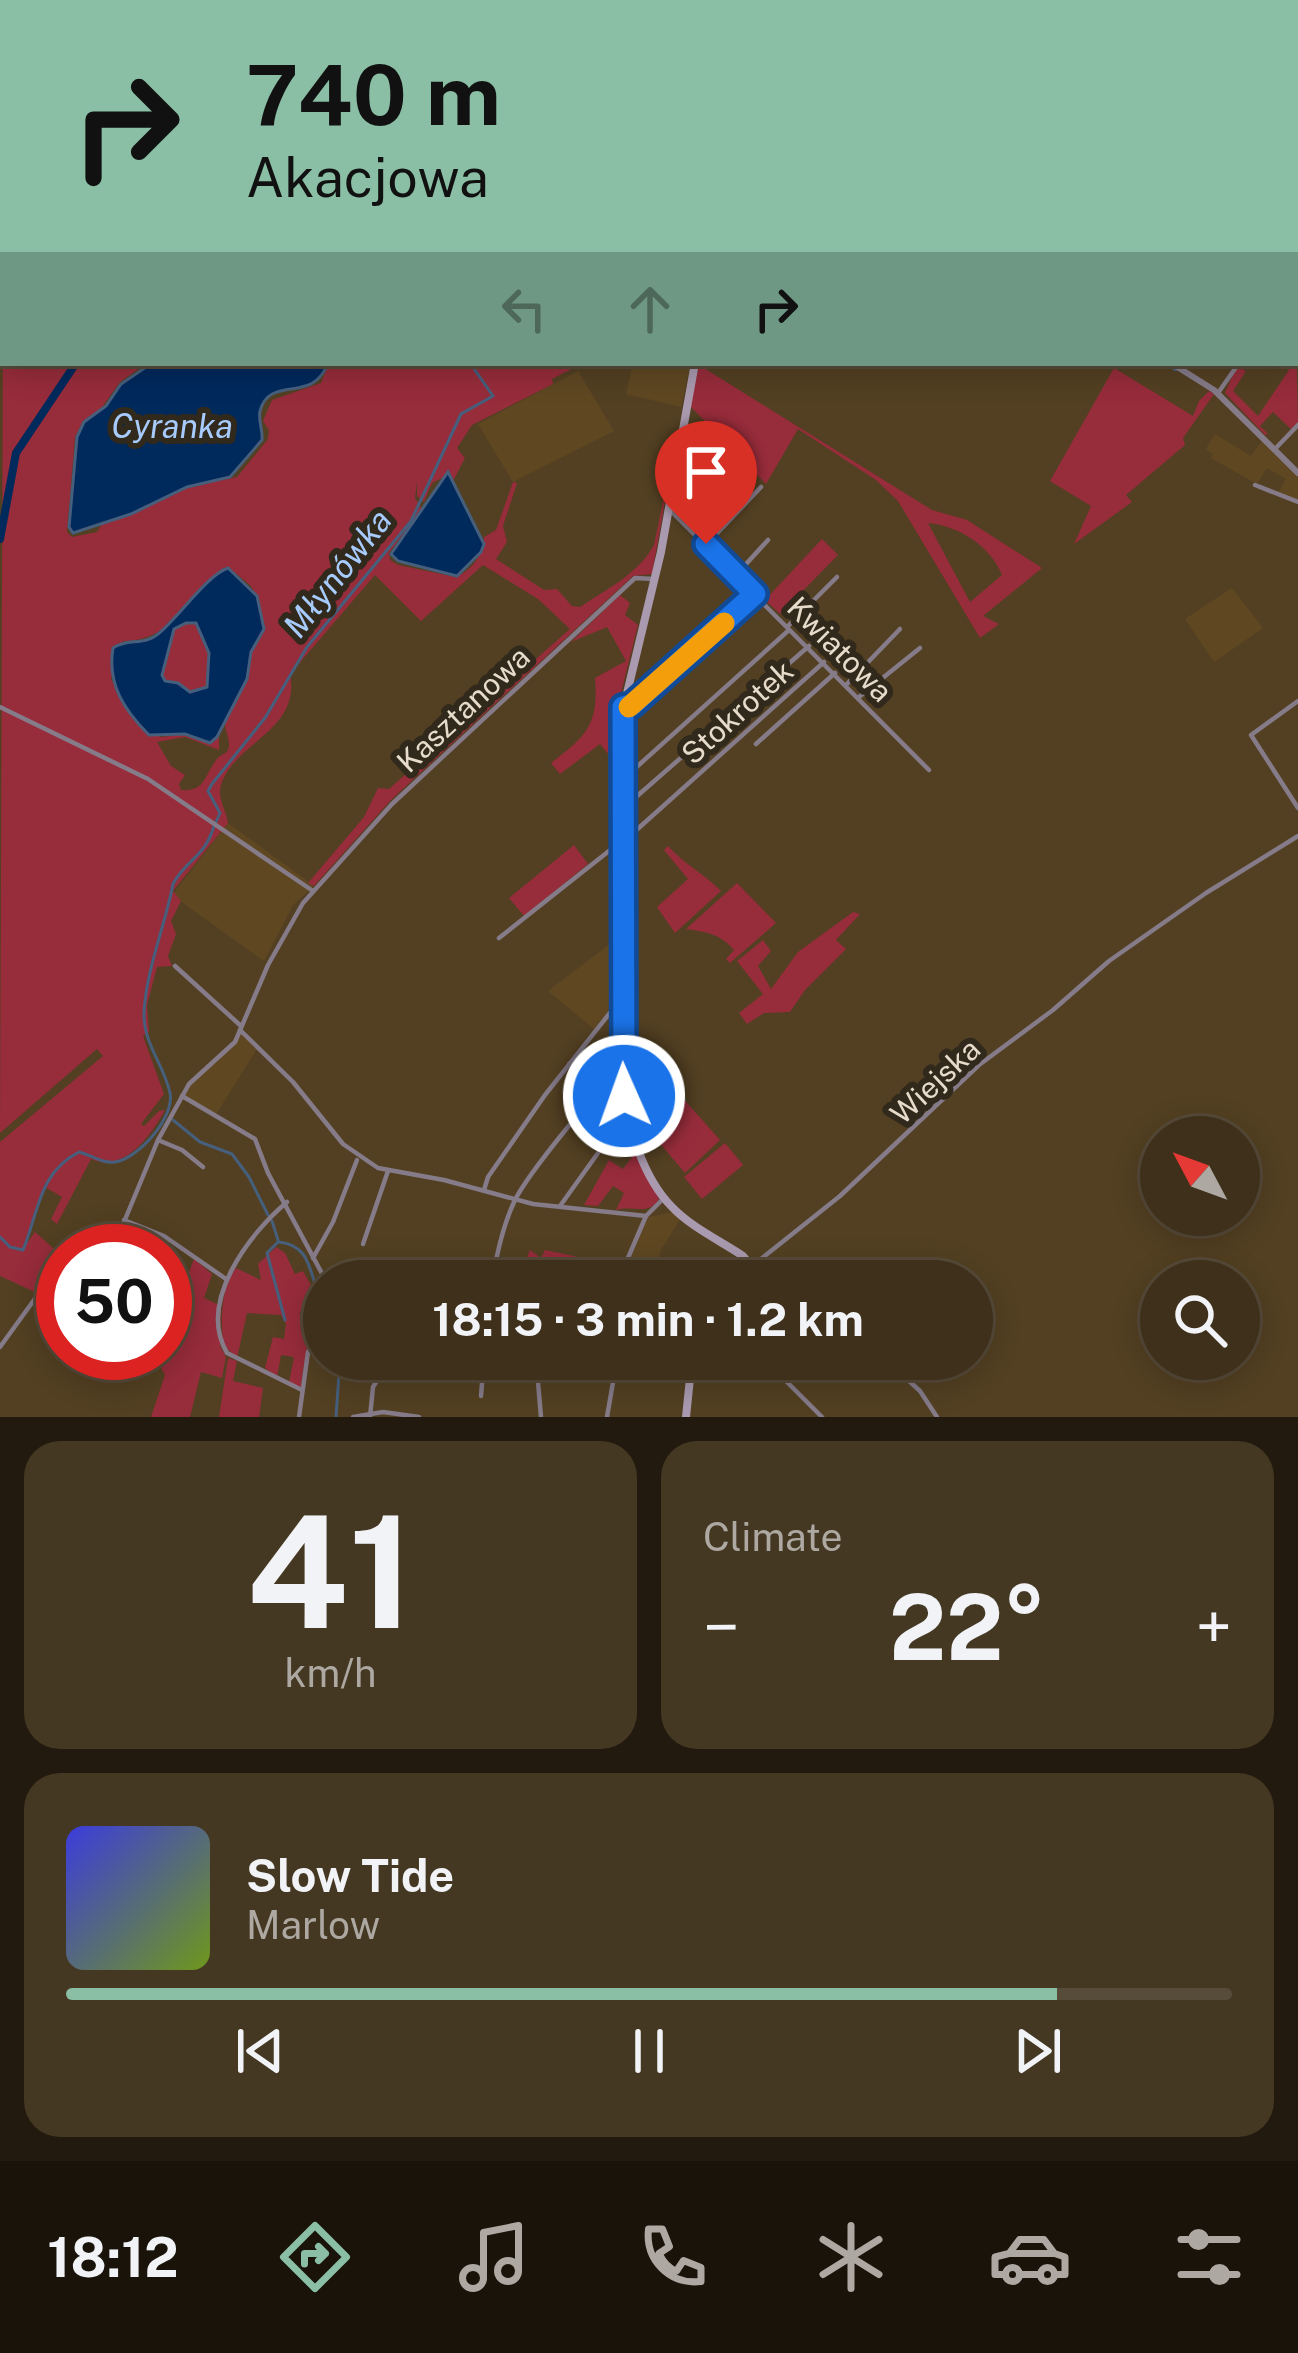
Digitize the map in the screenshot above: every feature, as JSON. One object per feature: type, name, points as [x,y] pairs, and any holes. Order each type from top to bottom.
[{"type":"main road","points":[[694,366],[669,509],[623,707],[622,1070],[628,1114],[642,1156],[664,1198],[746,1260]]},
{"type":"main road","points":[[686,1417],[690,1380]]},
{"type":"street","points":[[1176,366],[1218,393],[1298,473]]},
{"type":"street","points":[[1218,393],[1237,366]]},
{"type":"street","points":[[1274,449],[1298,425]]},
{"type":"street","points":[[1292,431],[1298,437]]},
{"type":"street","points":[[1255,485],[1298,502]]},
{"type":"street","points":[[706,544],[760,487]]},
{"type":"street","name":"Kwiatowa","points":[[669,509],[929,770]]},
{"type":"street","points":[[736,575],[768,540]]},
{"type":"street","name":"Kasztanowa","points":[[313,891],[392,804],[635,578],[654,580]]},
{"type":"street","points":[[622,775],[631,772],[789,627],[836,578]]},
{"type":"street","points":[[623,707],[632,705],[755,594]]},
{"type":"street","points":[[847,685],[900,629]]},
{"type":"street","points":[[622,804],[808,646]]},
{"type":"street","points":[[859,697],[920,648]]},
{"type":"street","name":"Stokrotek","points":[[499,938],[622,842],[824,662]]},
{"type":"street","points":[[756,744],[835,673]]},
{"type":"street","points":[[1298,701],[1251,735],[1298,808]]},
{"type":"street","points":[[0,707],[148,779],[313,891],[268,964],[229,1050],[196,1077],[182,1096],[122,1224]]},
{"type":"street","name":"Wiejska","points":[[760,1260],[840,1196],[979,1065],[1151,931],[1298,836]]},
{"type":"street","points":[[175,966],[293,1082],[320,1119],[358,1157],[388,1171],[560,1206],[646,1216]]},
{"type":"street","points":[[484,1190],[488,1177],[568,1064],[611,1012],[622,1006]]},
{"type":"street","points":[[568,1064],[602,1089]]},
{"type":"street","points":[[496,1260],[516,1197],[622,1070]]},
{"type":"street","points":[[182,1096],[255,1139],[313,1258]]},
{"type":"street","points":[[560,1206],[628,1114]]},
{"type":"street","points":[[158,1140],[182,1150],[203,1167]]},
{"type":"street","points":[[313,1258],[333,1222],[358,1157]]},
{"type":"street","points":[[363,1244],[388,1171]]},
{"type":"street","points":[[627,1260],[646,1216],[664,1198]]},
{"type":"street","points":[[287,1202],[259,1231],[226,1279],[220,1323],[227,1353],[302,1390]]},
{"type":"street","points":[[124,1220],[164,1236],[226,1279]]},
{"type":"street","points":[[0,1347],[36,1297]]},
{"type":"street","points":[[299,1417],[304,1380]]},
{"type":"street","points":[[370,1415],[376,1380]]},
{"type":"street","points":[[481,1396],[482,1380]]},
{"type":"street","points":[[538,1380],[542,1417]]},
{"type":"street","points":[[607,1417],[613,1380]]},
{"type":"street","points":[[785,1380],[822,1417]]},
{"type":"street","points":[[908,1380],[937,1417]]},
{"type":"street","points":[[353,1417],[419,1417]]},
{"type":"shaded area","points":[[3,366],[143,366],[120,382],[100,410],[83,421],[75,437],[67,532],[72,537],[97,532],[103,522],[132,514],[187,487],[237,477],[268,439],[263,421],[272,400],[321,383],[328,366],[577,366],[552,379],[553,384],[472,425],[457,448],[465,458],[452,483],[450,474],[432,483],[424,502],[417,496],[417,481],[415,498],[422,509],[389,553],[398,565],[456,577],[462,574],[479,556],[484,537],[496,530],[513,482],[517,483],[503,526],[507,542],[496,559],[544,590],[557,589],[572,606],[580,607],[631,573],[654,545],[675,445],[652,574],[633,576],[391,800],[314,886],[308,883],[364,817],[378,788],[389,789],[570,629],[538,599],[483,565],[421,621],[375,575],[290,674],[286,709],[228,770],[221,785],[228,823],[173,891],[181,901],[171,921],[176,934],[168,956],[172,966],[157,967],[147,1005],[149,1032],[143,1036],[164,1094],[141,1124],[165,1110],[144,1141],[125,1157],[103,1162],[91,1159],[57,1224],[51,1219],[62,1197],[45,1187],[25,1246],[35,1232],[36,1293],[0,1276],[0,1142],[103,1056],[97,1049],[0,1133]],"holes":[[[229,568],[250,585],[261,615],[247,679],[210,743],[185,734],[161,737],[133,719],[111,679],[123,641],[166,627],[213,578]],[[225,724],[228,750],[200,785],[181,790],[185,775],[171,766],[157,742],[185,737],[219,750],[219,733]]]},
{"type":"shaded area","points":[[632,366],[690,366],[681,407],[626,394]]},
{"type":"shaded area","points":[[699,366],[932,510],[967,520],[1042,568],[983,616],[999,624],[980,638],[898,501],[876,480],[798,429],[766,484],[689,405]],"holes":[[[928,523],[961,533],[981,546],[1002,575],[970,602]]]},
{"type":"shaded area","points":[[1237,366],[1246,371],[1233,391],[1258,416],[1289,370],[1284,366],[1297,366],[1298,422],[1291,429],[1273,412],[1260,426],[1265,435],[1225,393]]},
{"type":"shaded area","points":[[1114,368],[1193,416],[1199,401],[1209,391],[1214,394],[1183,438],[1185,445],[1126,495],[1132,502],[1074,544],[1091,506],[1050,481]]},
{"type":"shaded area","points":[[578,371],[614,431],[513,482],[478,424]]},
{"type":"shaded area","points":[[1215,434],[1251,456],[1262,441],[1298,476],[1298,502],[1278,493],[1286,479],[1267,468],[1257,484],[1211,458],[1213,454],[1206,449]]},
{"type":"shaded area","points":[[822,539],[838,555],[780,614],[765,600]]},
{"type":"shaded area","points":[[1232,588],[1263,628],[1214,662],[1185,619]]},
{"type":"shaded area","points":[[620,595],[630,603],[625,615],[638,625],[616,713],[617,765],[600,744],[560,774],[551,763],[588,728],[595,707],[595,678],[626,661],[607,627],[571,642]]},
{"type":"shaded area","points":[[196,623],[209,653],[207,688],[190,692],[162,675],[174,628]]},
{"type":"shaded area","points":[[228,823],[314,886],[293,905],[264,961],[172,895]]},
{"type":"shaded area","points":[[574,845],[588,864],[524,916],[509,898]]},
{"type":"shaded area","points":[[668,846],[721,891],[675,933],[657,907],[688,879],[664,850]]},
{"type":"shaded area","points":[[737,883],[776,923],[730,963],[726,959],[734,950],[724,940],[686,929]]},
{"type":"shaded area","points":[[853,912],[860,914],[836,940],[846,949],[790,1012],[764,1013],[747,1024],[739,1013],[763,994],[737,961],[763,940],[771,951],[758,966],[771,989],[798,952]]},
{"type":"shaded area","points":[[618,938],[618,1004],[594,1029],[548,991]]},
{"type":"shaded area","points":[[240,1030],[257,1049],[215,1116],[182,1096],[195,1077],[229,1050]]},
{"type":"shaded area","points":[[672,1086],[720,1140],[685,1173],[641,1121]]},
{"type":"shaded area","points":[[725,1143],[743,1165],[702,1199],[684,1177]]},
{"type":"shaded area","points":[[636,1152],[659,1199],[655,1204],[616,1210],[624,1193],[613,1186],[598,1206],[584,1205],[609,1160],[623,1169]]},
{"type":"shaded area","points":[[674,1212],[681,1218],[658,1260],[630,1260],[648,1217]]},
{"type":"shaded area","points":[[276,1247],[285,1253],[295,1274],[303,1271],[301,1389],[289,1383],[294,1357],[281,1355],[277,1377],[265,1368],[273,1337],[284,1339],[286,1324],[281,1315],[247,1313],[237,1358],[223,1345],[227,1286],[236,1268],[261,1280],[258,1264]]},
{"type":"shaded area","points":[[530,1250],[541,1258],[545,1250],[578,1257],[577,1260],[526,1260]]},
{"type":"shaded area","points":[[194,1259],[212,1274],[204,1298],[221,1306],[220,1346],[226,1357],[222,1378],[201,1372],[190,1417],[151,1417],[163,1380],[192,1380]]},
{"type":"shaded area","points":[[228,1358],[237,1361],[233,1381],[263,1388],[259,1417],[219,1417]]},
{"type":"water","name":"Cyranka","points":[[148,366],[326,366],[312,383],[265,400],[260,411],[262,440],[230,477],[187,487],[131,514],[73,533],[69,527],[77,437],[84,422],[106,406],[121,384]]},
{"type":"water","points":[[448,472],[484,544],[457,576],[398,561],[391,554]]},
{"type":"water","points":[[228,568],[257,596],[264,629],[251,652],[247,679],[210,743],[185,734],[149,735],[119,696],[113,648],[158,634]],"holes":[[[196,623],[209,653],[207,687],[190,692],[162,675],[174,629]]]},
{"type":"waterway","points":[[0,539],[16,453],[74,366]]},
{"type":"waterway","name":"Młynówka","points":[[216,822],[220,813],[208,791],[212,784],[265,718],[307,647],[411,521],[461,414],[493,396],[472,366]]},
{"type":"waterway","points":[[1169,366],[1176,370]]},
{"type":"waterway","name":"Młynówka","points":[[0,1237],[10,1247],[23,1250],[47,1182],[65,1161],[79,1152],[106,1162],[124,1159],[153,1135],[167,1113],[170,1093],[147,1034],[145,997],[173,884],[205,845],[214,826]]},
{"type":"waterway","points":[[173,1120],[200,1142],[232,1154],[268,1215]]},
{"type":"waterway","points":[[272,1221],[278,1240]]},
{"type":"waterway","points":[[278,1242],[267,1253],[285,1320]]},
{"type":"waterway","points":[[279,1242],[299,1250],[307,1260]]},
{"type":"waterway","points":[[336,1417],[339,1380]]},
{"type":"slow traffic","points":[[629,707],[724,623]]},
{"type":"route","points":[[624,1096],[623,707],[632,705],[755,594],[706,544]]}]
